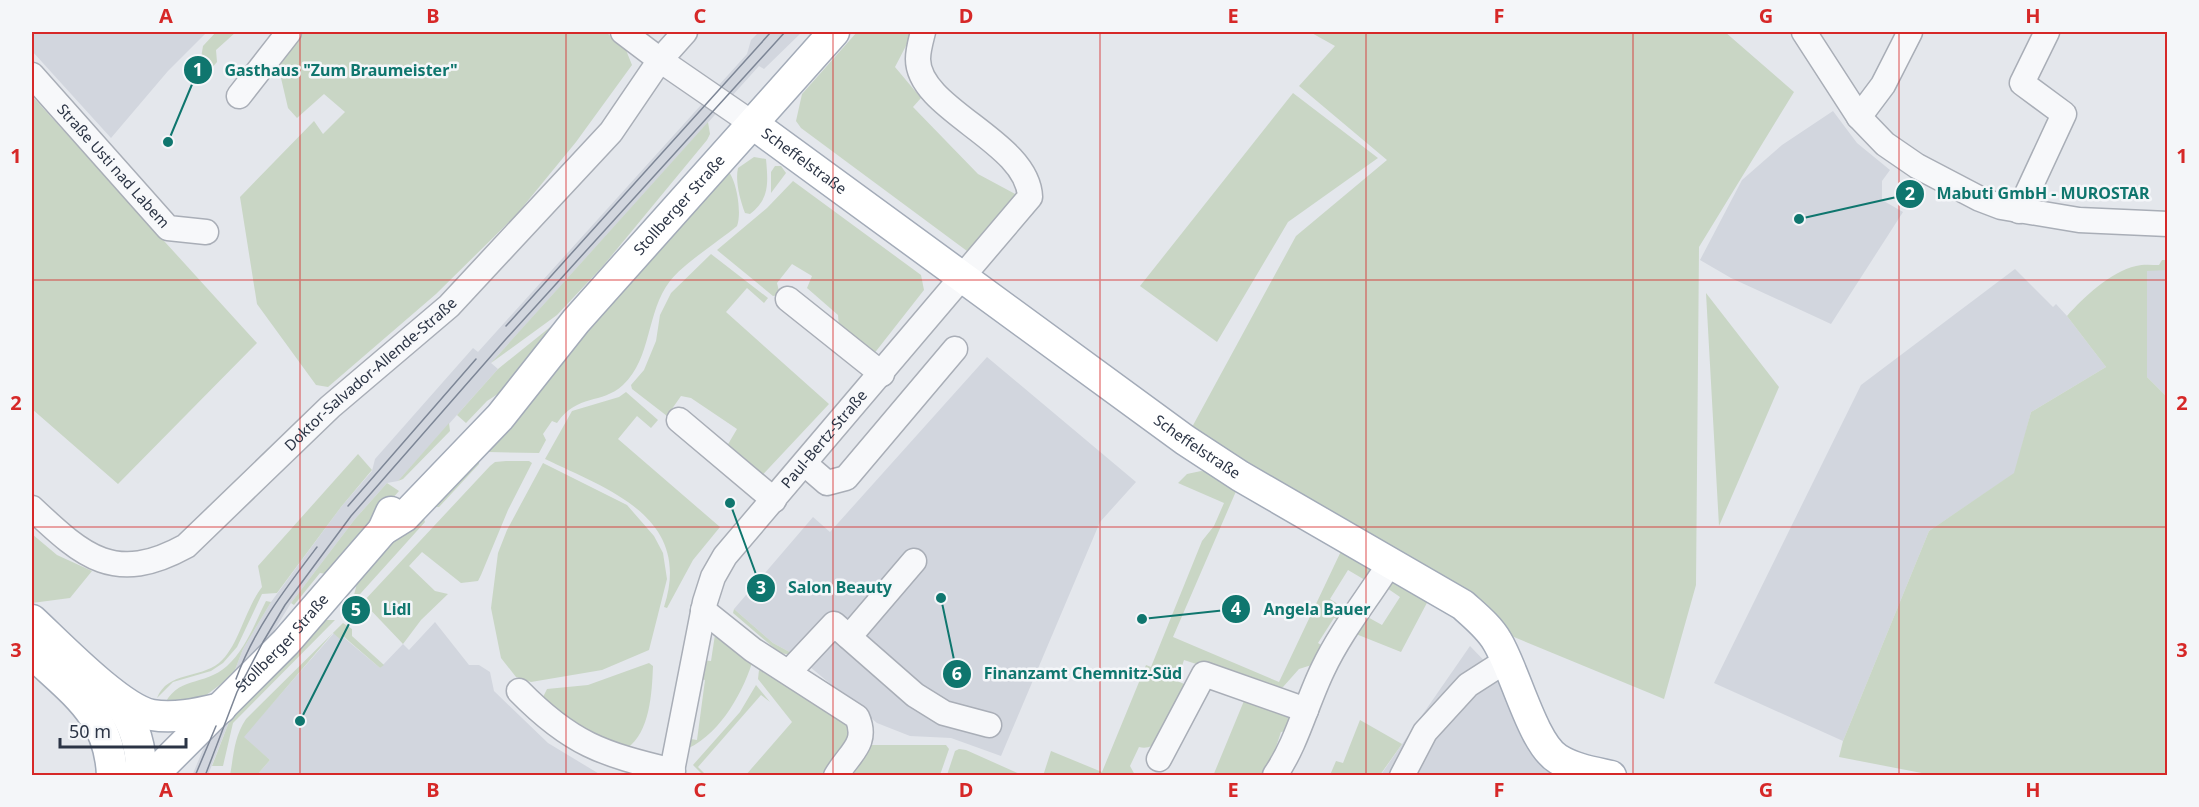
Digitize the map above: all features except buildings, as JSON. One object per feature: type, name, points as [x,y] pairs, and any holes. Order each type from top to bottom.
[{"type":"main road","name":"Stollberger Straße","points":[[152,776],[170,764],[286,642],[383,530],[404,517],[500,417],[576,321],[834,32]]},
{"type":"main road","name":"Scheffelstraße","points":[[753,124],[1185,440],[1240,476],[1463,604],[1487,627],[1507,660],[1533,723],[1557,758],[1583,770],[1611,776]]},
{"type":"main road","points":[[32,620],[106,687],[150,715],[189,714],[221,708]]},
{"type":"main road","points":[[32,653],[87,704],[104,734],[114,767]]},
{"type":"main road","points":[[106,687],[130,721],[140,755],[141,776]]},
{"type":"street","points":[[239,96],[289,32]]},
{"type":"street","points":[[623,32],[753,124]]},
{"type":"street","name":"Doktor-Salvador-Allende-Straße","points":[[32,508],[68,543],[87,555],[108,562],[147,563],[186,546],[330,407],[449,306],[611,132],[660,60],[685,32]]},
{"type":"street","name":"Paul-Bertz-Straße","points":[[672,773],[703,610],[713,577],[725,556],[882,374],[1030,197],[1030,186],[1023,172],[1009,157],[935,93],[923,76],[918,60],[923,32]]},
{"type":"street","points":[[1804,32],[1859,117],[1885,144],[1917,166],[1980,199],[2019,211],[2079,220],[2168,224]]},
{"type":"street","points":[[1859,117],[1883,85],[1910,32]]},
{"type":"street","points":[[2019,211],[2064,114],[2022,83],[2047,32]]},
{"type":"street","name":"Straße Usti nad Labem","points":[[32,75],[168,228],[206,232]]},
{"type":"street","points":[[788,299],[882,374]]},
{"type":"street","points":[[805,464],[827,483],[846,478],[955,349]]},
{"type":"street","points":[[679,420],[774,500]]},
{"type":"street","points":[[849,637],[914,561]]},
{"type":"street","points":[[1275,776],[1287,758],[1323,669],[1344,631],[1390,562]]},
{"type":"street","points":[[703,610],[753,650],[857,717],[862,728],[862,741],[836,776]]},
{"type":"street","points":[[789,672],[834,624],[915,694],[944,713],[989,725]]},
{"type":"street","points":[[1402,776],[1425,732],[1468,686],[1507,660]]},
{"type":"street","points":[[1159,759],[1203,674],[1306,710]]},
{"type":"street","points":[[519,691],[543,716],[576,740],[623,759],[672,773]]},
{"type":"shaded area","points":[[32,32],[207,32],[168,71],[111,138],[32,51]]},
{"type":"shaded area","points":[[759,32],[802,32],[764,69],[759,66],[491,363],[498,369],[398,481],[387,483],[355,519],[291,603],[264,647],[233,675],[243,649],[271,602],[341,507],[372,471],[375,459],[473,348],[478,352],[747,54],[751,40]]},
{"type":"shaded area","points":[[1833,111],[1857,143],[1890,170],[1882,181],[1882,200],[1903,212],[1831,324],[1731,278],[1700,260],[1742,180],[1782,145]]},
{"type":"shaded area","points":[[2015,269],[2053,307],[2056,304],[2106,367],[2031,412],[2015,473],[1929,531],[1843,741],[1714,683],[1861,385]]},
{"type":"shaded area","points":[[2147,270],[2167,270],[2167,397],[2147,377]]},
{"type":"shaded area","points":[[987,357],[1136,482],[1100,522],[1001,756],[951,738],[910,736],[877,723],[797,656],[773,643],[734,609],[813,517],[830,532]]},
{"type":"shaded area","points":[[435,622],[469,665],[479,665],[490,672],[494,691],[548,743],[601,775],[257,775],[270,760],[243,737],[334,633],[342,636],[380,668],[403,644],[409,650]]},
{"type":"shaded area","points":[[1470,646],[1496,673],[1521,738],[1538,761],[1561,776],[1380,776]]},
{"type":"shaded area","points":[[234,709],[208,775],[192,776],[211,730]]},
{"type":"green space","points":[[216,32],[236,32],[216,50],[217,62],[210,70],[200,64],[203,46]]},
{"type":"green space","points":[[303,32],[606,32],[626,50],[632,65],[576,142],[517,214],[436,294],[328,387],[316,385],[257,304],[240,197],[314,121],[323,134],[345,112],[324,94],[297,118],[288,108],[277,61]]},
{"type":"green space","points":[[857,32],[910,32],[908,42],[895,67],[921,98],[913,107],[978,174],[1019,196],[967,251],[801,128],[796,121],[802,94]]},
{"type":"green space","points":[[1310,32],[1725,32],[1794,92],[1699,247],[1696,585],[1664,699],[1514,637],[1185,440],[1296,236],[1387,160],[1299,86],[1335,46]]},
{"type":"green space","points":[[1293,93],[1378,158],[1288,222],[1217,342],[1140,286]]},
{"type":"green space","points":[[32,96],[257,343],[118,484],[32,409]]},
{"type":"green space","points":[[708,122],[710,134],[707,140],[603,266],[557,315],[491,363]]},
{"type":"green space","points":[[754,157],[766,159],[767,183],[761,202],[750,214],[745,213],[741,202],[737,173],[738,168]]},
{"type":"green space","points":[[775,166],[781,166],[786,173],[771,193],[771,172]]},
{"type":"green space","points":[[727,170],[731,174],[738,197],[737,226],[692,260],[670,281],[662,293],[639,362],[623,385],[606,395],[573,407],[557,423],[552,421],[543,434],[546,440],[539,453],[489,452],[486,446]]},
{"type":"green space","points":[[793,181],[921,275],[924,290],[873,355],[839,328],[838,315],[807,288],[812,276],[792,264],[777,283],[780,295],[773,296],[717,250],[767,208]]},
{"type":"green space","points":[[711,254],[768,298],[764,303],[747,288],[726,312],[829,404],[756,482],[727,446],[737,429],[691,398],[681,396],[667,416],[632,389],[631,385],[644,370],[656,341],[660,315],[671,293]]},
{"type":"green space","points":[[2162,260],[2167,260],[2167,270],[2147,271],[2147,377],[2167,397],[2167,775],[1932,775],[1839,757],[1843,741],[1929,531],[2014,473],[2031,412],[2106,367],[2067,316],[2089,293],[2107,279],[2139,265],[2159,265]]},
{"type":"green space","points":[[1706,293],[1779,387],[1719,526]]},
{"type":"green space","points":[[559,320],[504,390],[487,401],[466,423],[457,415],[498,369]]},
{"type":"green space","points":[[626,392],[658,420],[651,428],[637,416],[618,439],[720,527],[693,560],[667,608],[664,607],[670,576],[667,551],[656,529],[640,511],[619,496],[545,459],[572,411],[619,397]]},
{"type":"green space","points":[[449,423],[450,431],[403,479],[398,481]]},
{"type":"green space","points":[[358,454],[372,470],[341,507],[277,593],[262,594],[237,647],[223,663],[211,671],[173,682],[157,698],[169,683],[211,668],[226,656],[262,587],[258,566]]},
{"type":"green space","points":[[479,460],[479,464],[439,507],[433,507]]},
{"type":"green space","points":[[495,462],[532,463],[508,510],[478,581],[461,583],[422,552],[409,566],[435,591],[448,594],[421,620],[403,644],[363,602],[490,466]]},
{"type":"green space","points":[[543,463],[627,505],[654,536],[663,553],[667,579],[649,650],[602,670],[531,682],[516,677],[501,658],[491,608],[498,553],[507,530]]},
{"type":"green space","points":[[1201,471],[1216,473],[1237,489],[1173,637],[1279,682],[1343,547],[1365,561],[1372,571],[1370,583],[1348,570],[1330,599],[1353,614],[1345,623],[1334,618],[1318,643],[1329,650],[1321,662],[1299,669],[1283,687],[1273,689],[1184,660],[1177,681],[1189,686],[1164,736],[1157,743],[1148,747],[1139,747],[1130,766],[1135,775],[1043,776],[1051,751],[1102,772],[1146,665],[1151,667],[1202,541],[1214,526],[1224,503],[1178,483],[1187,474]]},
{"type":"green space","points":[[387,483],[399,491],[326,574],[320,573],[294,605],[291,603],[355,519]]},
{"type":"green space","points":[[420,507],[425,522],[352,603],[358,579]]},
{"type":"green space","points":[[32,534],[57,555],[92,571],[70,598],[32,603]]},
{"type":"green space","points":[[1388,577],[1429,599],[1401,652],[1351,632],[1364,615],[1382,625],[1400,597],[1381,584]]},
{"type":"green space","points":[[266,601],[271,602],[243,649],[233,675],[201,699],[163,708],[175,690],[209,677],[233,660],[249,636]]},
{"type":"green space","points":[[734,609],[773,643],[797,656],[780,653],[733,613]]},
{"type":"green space","points":[[325,620],[335,620],[233,723],[223,766],[212,766],[234,709],[317,624]]},
{"type":"green space","points":[[343,623],[352,629],[352,636],[384,665],[380,668],[343,636],[340,639],[333,633],[244,737],[270,760],[257,775],[230,775],[237,739],[246,719]]},
{"type":"green space","points":[[716,628],[752,663],[726,715],[706,737],[682,751],[685,738],[697,740],[705,680],[698,678],[700,660],[711,661]]},
{"type":"green space","points":[[649,663],[653,666],[648,711],[641,733],[627,748],[611,747],[550,706],[543,697],[547,689],[588,685]]},
{"type":"green space","points":[[759,670],[840,713],[854,730],[830,775],[745,776],[792,722],[758,679]]},
{"type":"green space","points":[[756,685],[770,702],[761,695],[698,767],[706,775],[703,775],[693,765],[740,712]]},
{"type":"green space","points":[[1246,696],[1300,718],[1295,730],[1281,732],[1273,756],[1271,775],[1213,776]]},
{"type":"green space","points":[[1360,720],[1402,744],[1380,775],[1330,775],[1336,761],[1343,763]]},
{"type":"green space","points":[[869,745],[946,745],[949,749],[940,775],[861,775],[844,769]]},
{"type":"green space","points":[[959,749],[1022,775],[947,775],[955,751]]},
{"type":"tram line","points":[[506,326],[771,32]]},
{"type":"tram line","points":[[205,776],[237,692],[263,642],[285,605],[351,516],[506,339],[785,32]]},
{"type":"tram line","points":[[348,506],[476,359]]},
{"type":"tram line","points":[[236,679],[261,626],[317,547]]},
{"type":"tram line","points":[[195,776],[216,726]]},
{"type":"place","name":"Gasthaus \"Zum Braumeister\"","points":[[168,142]]},
{"type":"place","name":"Mabuti GmbH - MUROSTAR","points":[[1799,219]]},
{"type":"place","name":"Salon Beauty","points":[[730,503]]},
{"type":"place","name":"Finanzamt Chemnitz-Süd","points":[[941,598]]},
{"type":"place","name":"Angela Bauer","points":[[1142,619]]},
{"type":"place","name":"Lidl","points":[[300,721]]}]
